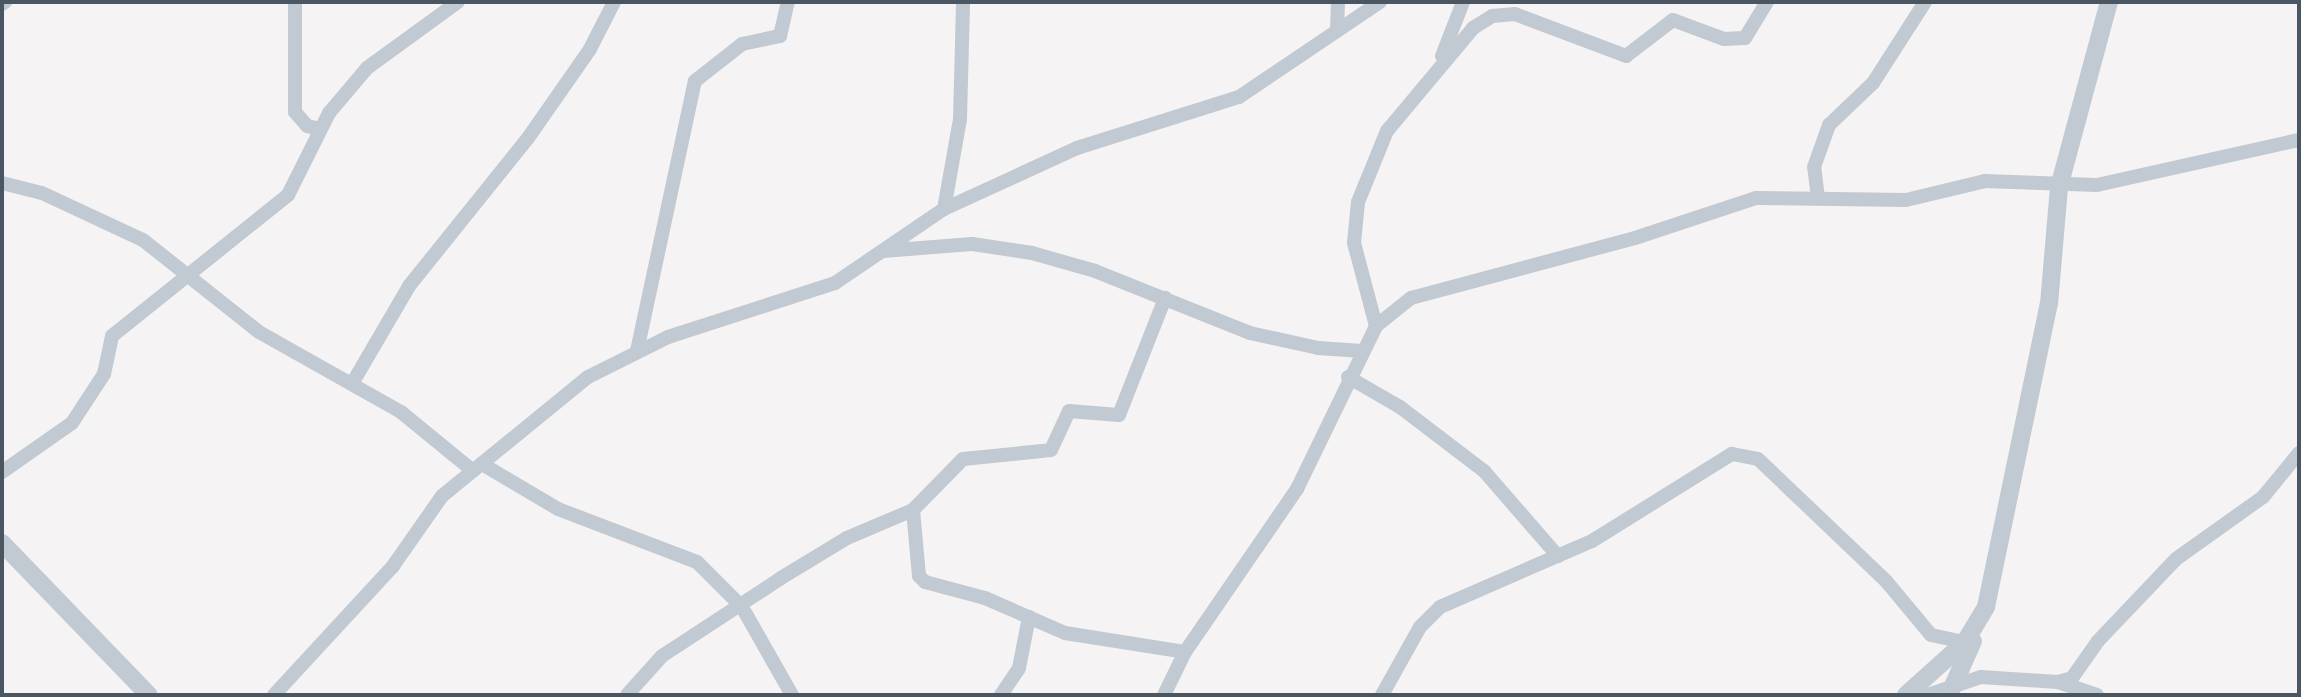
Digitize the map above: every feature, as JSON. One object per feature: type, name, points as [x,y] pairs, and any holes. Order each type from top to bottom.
[{"type":"street","points":[[295,2],[295,112],[307,126],[320,129]]},
{"type":"street","points":[[2,472],[65,430],[104,374],[112,336],[288,195],[320,129],[367,68],[458,2]]},
{"type":"street","points":[[353,382],[409,286],[528,138],[590,49],[614,2]]},
{"type":"street","points":[[637,351],[695,81],[742,44],[780,36],[788,2]]},
{"type":"street","points":[[944,209],[960,119],[963,2]]},
{"type":"street","points":[[1337,31],[1338,2]]},
{"type":"street","points":[[274,695],[393,566],[442,496],[561,396],[637,351],[835,283],[944,209],[1113,134],[1239,97],[1380,2]]},
{"type":"street","points":[[1437,67],[1463,2]]},
{"type":"street","points":[[1376,326],[1357,262],[1358,202],[1387,131],[1437,67],[1473,27],[1503,13],[1626,56],[1673,20],[1724,39],[1745,38],[1767,2]]},
{"type":"street","points":[[1818,198],[1814,167],[1829,125],[1873,83],[1925,2]]},
{"type":"street","points":[[1952,689],[1980,623],[2049,304],[2059,187],[2109,2]]},
{"type":"street","points":[[1164,695],[1185,652],[1297,489],[1348,377],[1376,326],[1391,310],[1431,290],[1635,238],[1728,204],[1818,198],[1906,200],[1985,181],[2059,187],[2097,185],[2299,139]]},
{"type":"street","points":[[2,183],[119,226],[191,275],[259,332],[353,382],[401,412],[477,467],[558,509],[697,562],[742,607],[792,695]]},
{"type":"street","points":[[881,251],[995,247],[1061,260],[1164,298],[1250,334],[1362,351]]},
{"type":"street","points":[[627,695],[662,656],[742,607],[825,551],[913,510],[963,459],[1051,450],[1069,411],[1119,415],[1164,298]]},
{"type":"street","points":[[1348,377],[1400,407],[1484,471],[1558,556]]},
{"type":"street","points":[[1382,695],[1420,626],[1440,607],[1599,536],[1679,482],[1732,454],[1745,453],[1886,581],[1924,629],[1965,642]]},
{"type":"street","points":[[2058,682],[2072,678],[2098,641],[2176,559],[2263,497],[2299,453]]},
{"type":"street","points":[[913,510],[922,580],[1065,633],[1185,652]]},
{"type":"street","points":[[2,543],[149,695]]},
{"type":"street","points":[[1001,695],[1019,668],[1029,618]]},
{"type":"street","points":[[1906,695],[1965,642],[1980,623]]},
{"type":"street","points":[[1928,695],[2012,676],[2058,682],[2097,695]]}]
